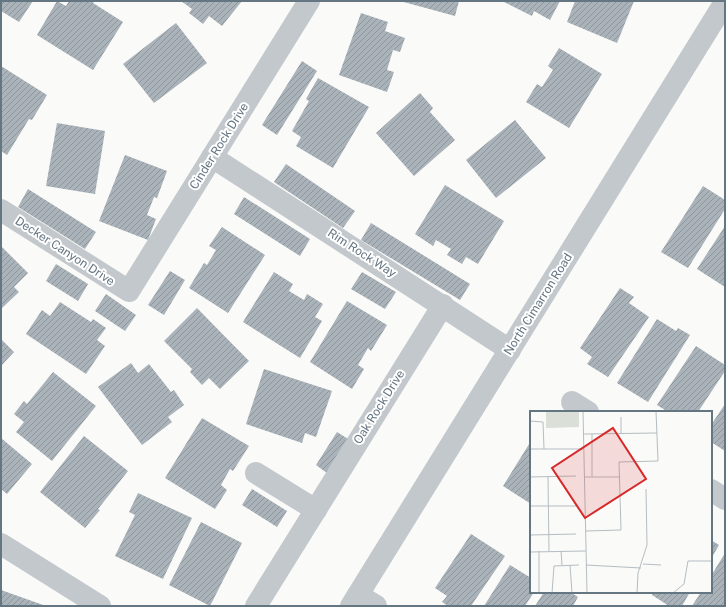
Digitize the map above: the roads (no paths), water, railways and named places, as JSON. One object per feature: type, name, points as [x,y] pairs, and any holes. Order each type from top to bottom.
[{"type":"street","name":"Cinder Rock Drive","points":[[129,291],[310,1]]},
{"type":"street","name":"North Cimarron Road","points":[[362,602],[510,350],[725,2]]},
{"type":"street","name":"Rim Rock Way","points":[[212,157],[443,305],[510,350]]},
{"type":"street","name":"Decker Canyon Drive","points":[[1,210],[129,291]]},
{"type":"street","name":"Oak Rock Drive","points":[[256,606],[443,305]]},
{"type":"street","points":[[256,473],[316,510]]},
{"type":"street","points":[[712,491],[725,499]]},
{"type":"street","points":[[1,544],[100,606]]}]
